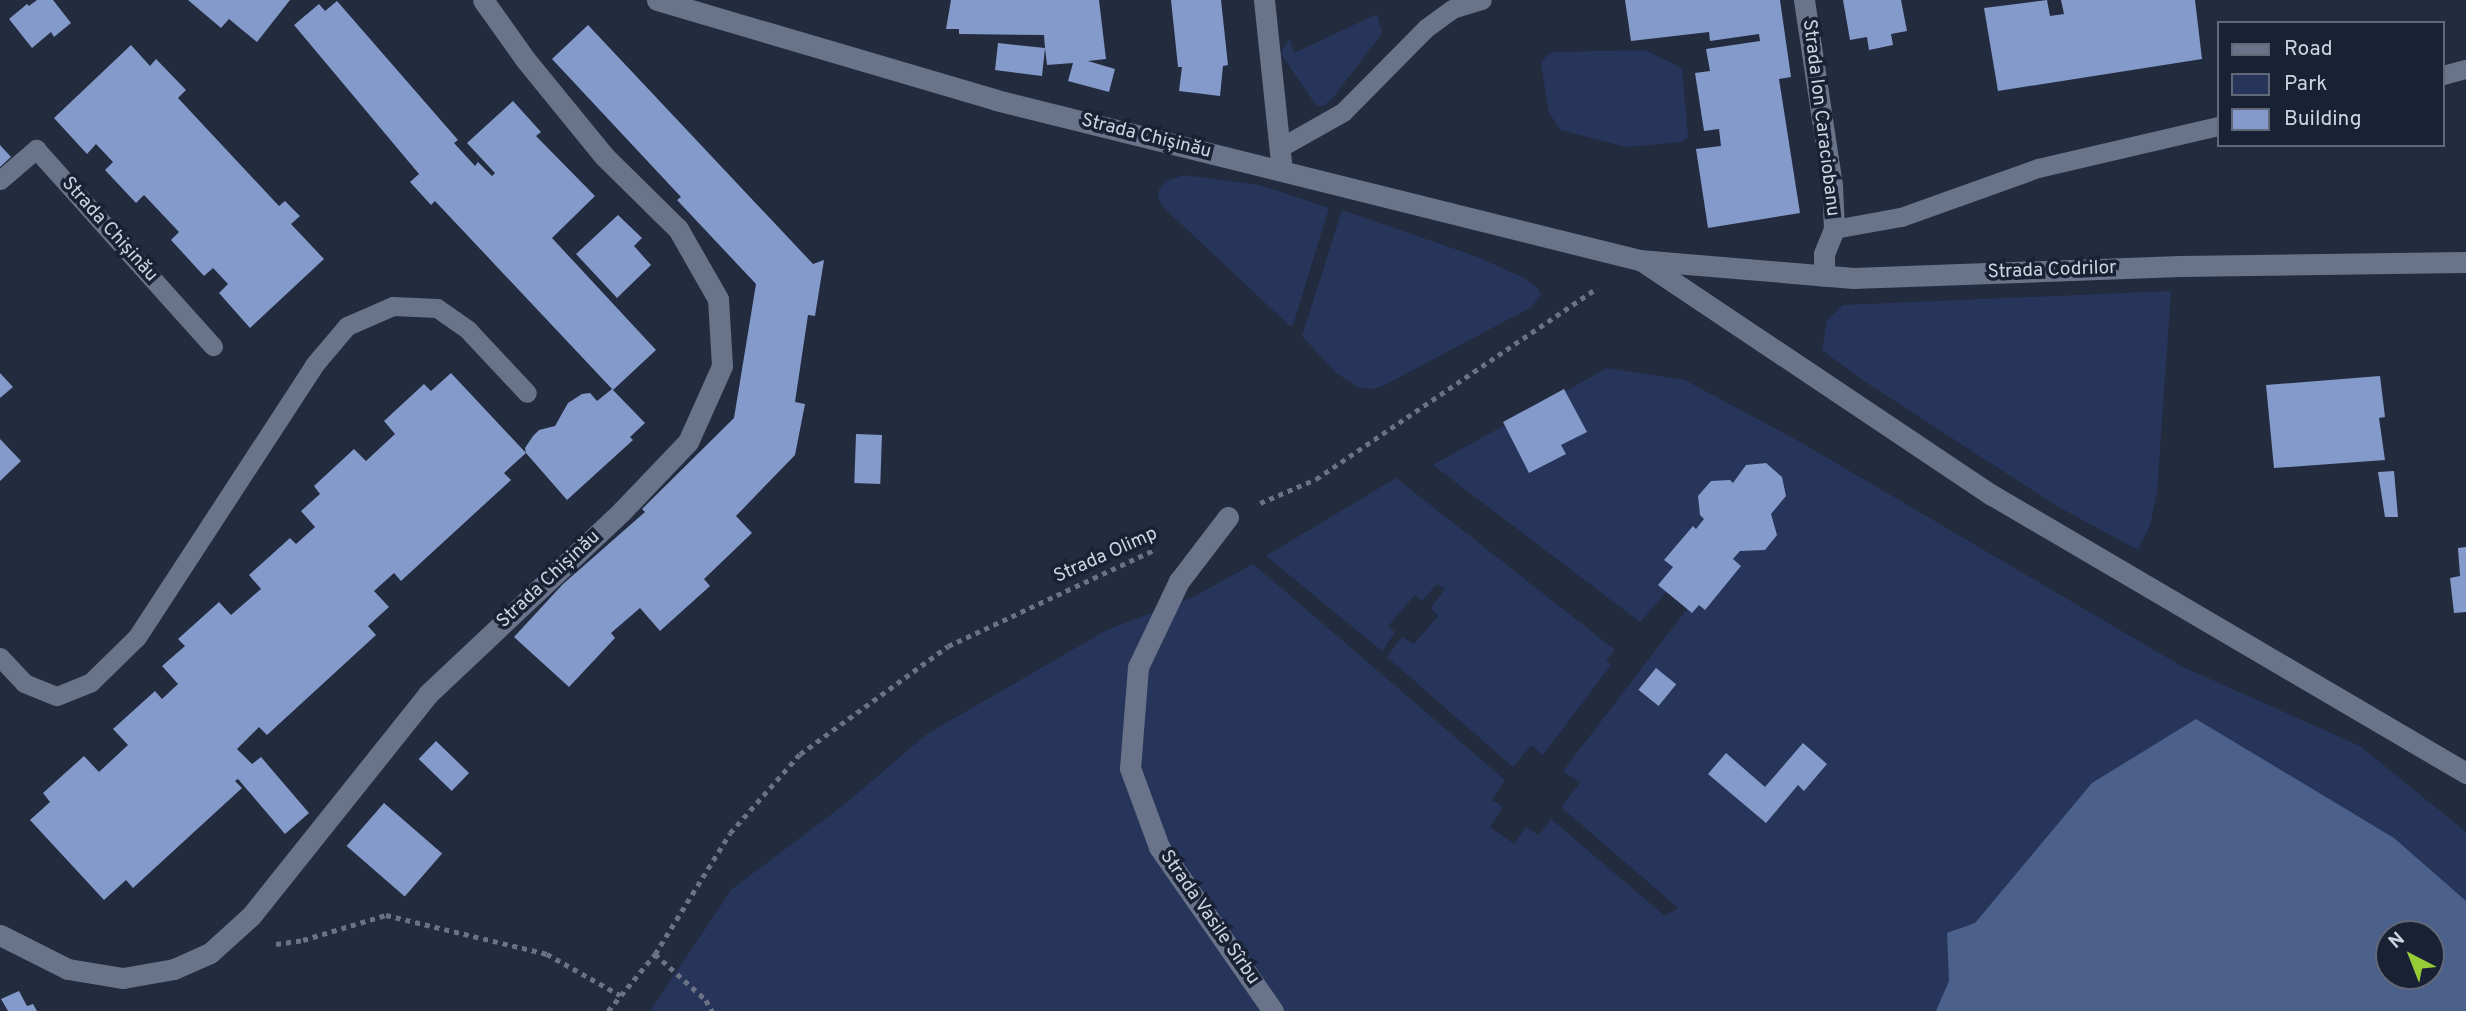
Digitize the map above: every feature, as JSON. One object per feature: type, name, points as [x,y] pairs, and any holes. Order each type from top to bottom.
[{"type":"street","name":"Strada Chișinău","points":[[0,935],[68,969],[123,978],[174,970],[210,953],[251,916],[428,694],[622,511],[688,442],[722,366],[718,299],[678,229],[604,156],[525,59],[483,0]]},
{"type":"street","name":"Strada Chișinău","points":[[657,0],[996,100],[1639,260]]},
{"type":"street","points":[[1264,0],[1282,170]]},
{"type":"street","name":"Strada Ion Caraciobanu","points":[[1804,0],[1832,186],[1834,229],[1824,254],[1824,276]]},
{"type":"street","points":[[1639,260],[1992,495],[2466,773]]},
{"type":"street","name":"Strada Codrilor","points":[[1639,260],[1824,276],[2466,262]]},
{"type":"street","name":"Strada Vasile Sîrbu","points":[[1228,517],[1179,581],[1138,667],[1129,768],[1159,847],[1273,1011]]},
{"type":"lane","points":[[1281,147],[1343,112],[1426,28],[1443,15],[1452,9],[1482,0]]},
{"type":"lane","points":[[2445,74],[2466,69]]},
{"type":"lane","points":[[1834,229],[1901,217],[2038,168],[2218,126]]},
{"type":"lane","name":"Strada Chișinău","points":[[0,180],[36,149],[213,346]]},
{"type":"lane","points":[[0,657],[24,684],[57,696],[91,682],[137,637],[314,365],[347,326],[393,306],[437,308],[468,330],[527,393]]},
{"type":"path","points":[[1228,517],[1316,479],[1639,260]]},
{"type":"path","name":"Strada Olimp","points":[[608,1011],[655,954],[730,833],[800,754],[948,646],[1166,544]]},
{"type":"path","points":[[210,953],[303,940],[386,915],[547,954],[620,995]]},
{"type":"path","points":[[655,954],[706,1000],[712,1011]]},
{"type":"green space","points":[[1377,14],[1382,33],[1332,99],[1323,106],[1316,105],[1281,54],[1286,43],[1290,39],[1294,53]]},
{"type":"green space","points":[[1645,50],[1682,68],[1688,137],[1682,142],[1626,147],[1561,130],[1549,113],[1541,63],[1546,57],[1552,52]]},
{"type":"green space","points":[[1184,175],[1260,185],[1329,208],[1293,325],[1290,326],[1163,207],[1158,199],[1159,189],[1166,181]]},
{"type":"green space","points":[[1342,210],[1475,256],[1522,277],[1537,287],[1541,295],[1530,308],[1385,385],[1373,389],[1359,388],[1336,373],[1302,336]]},
{"type":"green space","points":[[2171,291],[2157,492],[2150,525],[2138,550],[2055,505],[1867,383],[1822,350],[1827,320],[1843,305]]},
{"type":"green space","points":[[1607,368],[1685,380],[1802,443],[2183,667],[2360,746],[2466,832],[2466,1011],[650,1011],[732,889],[845,804],[927,734],[1107,630],[1193,597],[1253,564],[1505,780],[1492,800],[1503,807],[1490,827],[1514,844],[1526,827],[1539,835],[1551,819],[1665,916],[1678,908],[1561,807],[1580,783],[1563,771],[1704,587],[1684,572],[1640,622],[1433,465]]},
{"type":"green space","points":[[1396,478],[1615,650],[1606,661],[1611,665],[1543,755],[1531,745],[1513,767],[1387,657],[1402,637],[1414,644],[1438,616],[1431,608],[1445,589],[1437,584],[1422,601],[1415,595],[1388,626],[1395,632],[1382,651],[1266,556]]},
{"type":"shaded area","points":[[2196,719],[2394,838],[2466,901],[2466,1011],[1936,1011],[1949,981],[1947,933],[1975,923],[2092,783]]},
{"type":"building","points":[[37,0],[53,0],[71,23],[54,37],[51,32],[32,48],[9,19],[27,4],[29,6]]},
{"type":"building","points":[[188,0],[290,0],[257,42],[229,19],[221,28]]},
{"type":"building","points":[[951,0],[1099,0],[1106,59],[1088,61],[1115,69],[1109,92],[1068,81],[1073,63],[1047,65],[1044,35],[959,34],[959,29],[946,29]]},
{"type":"building","points":[[1171,0],[1221,0],[1228,65],[1223,66],[1220,96],[1179,91],[1182,67],[1178,67]]},
{"type":"building","points":[[1625,0],[1780,0],[1791,77],[1779,79],[1800,213],[1708,228],[1696,149],[1721,146],[1719,129],[1704,131],[1695,73],[1710,71],[1706,49],[1760,41],[1759,34],[1710,41],[1709,32],[1631,41]]},
{"type":"building","points":[[1843,0],[1901,0],[1907,31],[1891,34],[1893,45],[1869,50],[1867,37],[1850,40]]},
{"type":"building","points":[[2047,0],[2050,16],[2064,14],[2061,0],[2195,0],[2202,59],[1998,91],[1984,8]]},
{"type":"building","points":[[337,1],[458,140],[454,143],[475,166],[478,162],[492,176],[495,173],[467,143],[513,101],[541,132],[536,136],[595,196],[552,238],[656,350],[613,390],[435,201],[431,205],[410,182],[419,174],[294,25],[319,4],[325,11]]},
{"type":"building","points":[[588,25],[813,264],[824,260],[815,316],[808,315],[795,402],[805,404],[795,455],[736,516],[752,533],[704,579],[710,586],[660,631],[640,608],[611,633],[615,638],[569,687],[514,637],[563,584],[645,512],[642,509],[734,418],[756,284],[677,200],[681,197],[552,59]]},
{"type":"building","points":[[998,43],[1045,48],[1042,76],[995,70]]},
{"type":"building","points":[[131,45],[150,66],[156,59],[186,90],[178,98],[279,206],[285,201],[300,216],[291,224],[324,259],[250,328],[219,293],[228,284],[213,268],[204,276],[171,240],[179,232],[144,195],[136,203],[105,170],[113,162],[96,144],[87,154],[54,118]]},
{"type":"building","points":[[0,145],[11,157],[0,167]]},
{"type":"building","points":[[618,215],[642,238],[634,246],[651,265],[617,298],[576,254]]},
{"type":"building","points":[[0,373],[13,387],[0,398]]},
{"type":"building","points":[[451,373],[526,453],[504,473],[511,480],[401,581],[394,573],[374,591],[389,607],[368,626],[376,635],[267,735],[259,727],[237,749],[252,764],[261,757],[309,813],[285,834],[238,779],[235,781],[242,788],[133,888],[126,880],[104,900],[30,820],[50,802],[43,793],[84,756],[99,772],[128,745],[113,729],[155,691],[162,699],[178,684],[162,666],[185,646],[178,639],[219,602],[231,615],[261,589],[249,575],[290,538],[296,544],[315,527],[301,511],[320,494],[314,486],[354,449],[366,461],[395,434],[384,421],[424,384],[431,391]]},
{"type":"building","points":[[2380,376],[2385,417],[2379,418],[2385,460],[2274,468],[2266,385]]},
{"type":"building","points":[[612,389],[645,423],[630,437],[633,440],[567,500],[526,453],[525,448],[533,436],[539,430],[555,426],[568,403],[582,394],[590,393],[597,401]]},
{"type":"building","points":[[1564,389],[1587,432],[1561,445],[1566,454],[1529,473],[1503,422]]},
{"type":"building","points":[[856,434],[882,435],[880,484],[854,483]]},
{"type":"building","points":[[0,439],[21,461],[0,481]]},
{"type":"building","points":[[1766,463],[1782,477],[1786,496],[1771,514],[1777,535],[1765,550],[1740,551],[1733,559],[1741,566],[1705,610],[1699,605],[1692,613],[1658,585],[1673,567],[1664,560],[1693,526],[1696,529],[1704,519],[1700,515],[1698,496],[1711,481],[1730,480],[1733,483],[1746,465]]},
{"type":"building","points":[[2394,471],[2398,517],[2385,517],[2378,472]]},
{"type":"building","points":[[2466,547],[2466,612],[2454,613],[2450,578],[2460,576],[2458,548]]},
{"type":"building","points":[[1656,668],[1676,684],[1659,706],[1638,690]]},
{"type":"building","points":[[436,741],[469,773],[452,791],[419,759]]},
{"type":"building","points":[[1803,743],[1827,764],[1804,791],[1798,785],[1766,823],[1708,774],[1726,753],[1765,787]]},
{"type":"building","points":[[384,803],[442,854],[405,897],[347,846]]},
{"type":"building","points":[[19,991],[27,1006],[33,1004],[37,1011],[8,1011],[1,999]]}]
